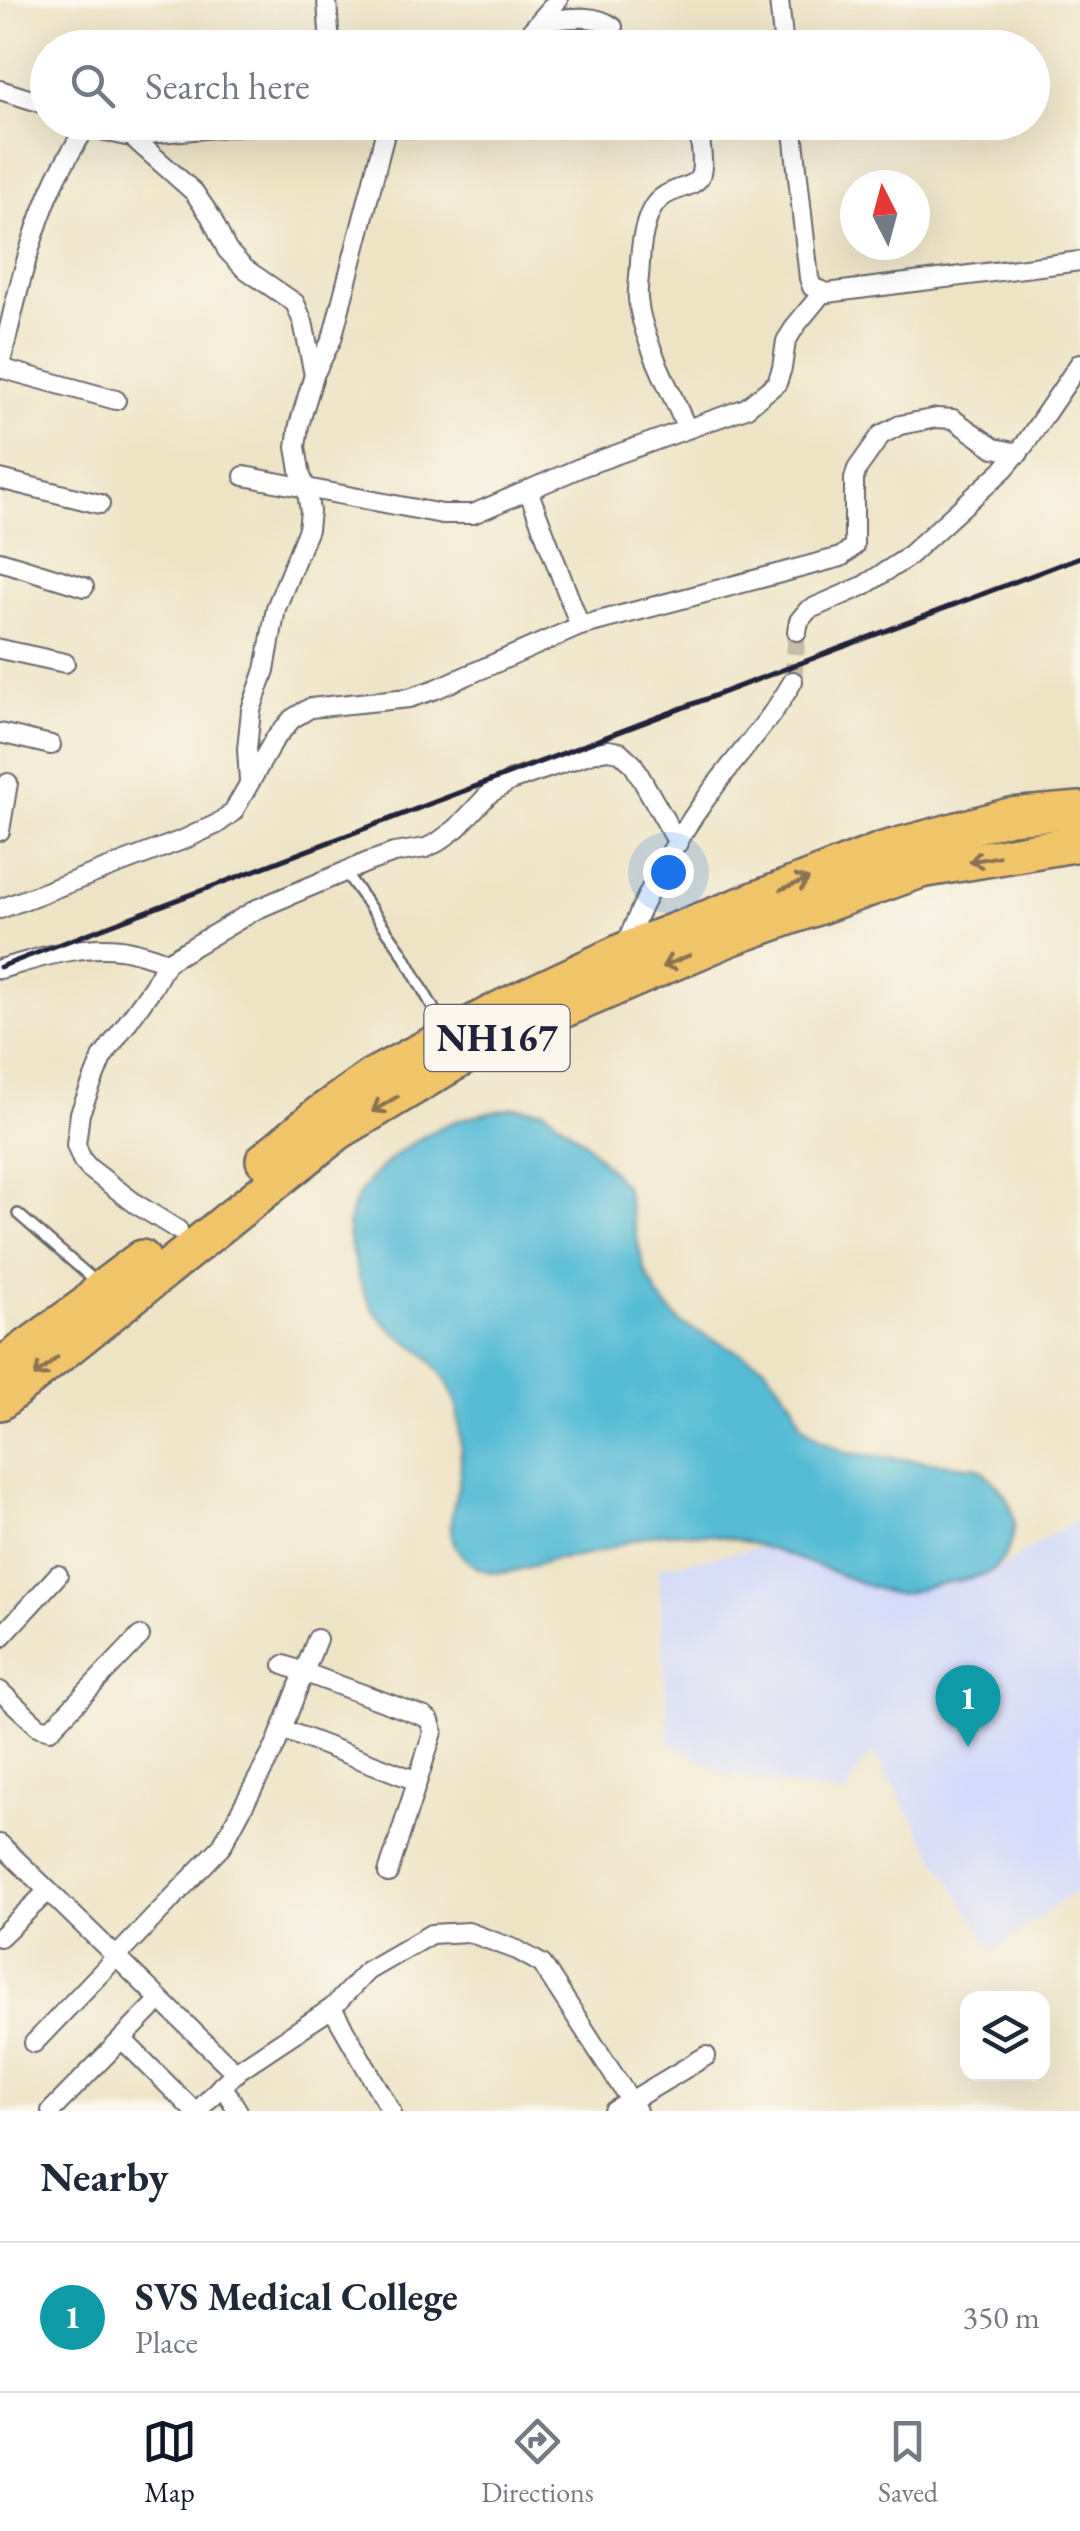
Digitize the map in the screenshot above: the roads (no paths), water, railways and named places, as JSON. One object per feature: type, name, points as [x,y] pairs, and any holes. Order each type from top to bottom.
[{"type":"highway","name":"NH167","points":[[0,1367],[87,1304],[318,1115],[371,1077],[504,1007],[623,951],[884,850],[1010,816],[1080,810]]},
{"type":"highway","name":"NH167","points":[[0,1402],[338,1132],[491,1041],[730,938],[921,870],[1080,843]]},
{"type":"street","points":[[327,0],[329,30]]},
{"type":"street","points":[[531,30],[558,0]]},
{"type":"street","points":[[779,0],[782,30]]},
{"type":"street","points":[[540,21],[583,18],[608,22],[613,30]]},
{"type":"street","points":[[0,90],[30,99]]},
{"type":"street","points":[[77,140],[56,179],[8,299],[0,367],[116,400]]},
{"type":"street","points":[[135,140],[194,192],[228,250],[244,268],[295,303],[314,374]]},
{"type":"street","points":[[249,785],[247,749],[252,710],[265,670],[276,608],[308,529],[310,511],[296,446],[299,425],[314,374],[332,340],[383,140]]},
{"type":"street","points":[[686,429],[645,333],[638,300],[641,248],[648,216],[657,199],[700,178],[701,140]]},
{"type":"street","points":[[794,140],[809,278],[812,286],[823,292],[1080,261]]},
{"type":"street","points":[[244,476],[442,514],[473,514],[584,466],[746,408],[777,382],[786,341],[823,292]]},
{"type":"street","points":[[797,631],[808,610],[863,586],[906,559],[1018,453],[1080,363]]},
{"type":"street","points":[[0,908],[217,824],[233,812],[274,740],[292,719],[310,708],[409,698],[580,626],[840,557],[854,546],[852,494],[857,469],[881,434],[900,425],[937,418],[953,420],[994,448],[1018,453]]},
{"type":"street","points":[[0,478],[100,504]]},
{"type":"street","points":[[528,490],[580,626]]},
{"type":"street","points":[[0,561],[84,587]]},
{"type":"street","points":[[0,649],[65,664]]},
{"type":"street","points":[[623,951],[636,917],[704,800],[780,705],[793,680]]},
{"type":"street","points":[[0,733],[52,745]]},
{"type":"street","points":[[178,1230],[89,1168],[76,1146],[80,1112],[102,1058],[167,962],[256,909],[394,853],[426,848],[457,828],[489,794],[510,781],[592,753],[620,752],[634,764],[678,844]]},
{"type":"street","points":[[0,832],[8,782]]},
{"type":"street","points":[[0,969],[90,948],[118,949],[167,962]]},
{"type":"street","points":[[0,1638],[58,1574]]},
{"type":"street","points":[[0,1691],[39,1727],[50,1730],[140,1636]]},
{"type":"street","points":[[34,2043],[221,1846],[282,1729],[317,1639]]},
{"type":"street","points":[[284,1664],[430,1721],[433,1732],[388,1873]]},
{"type":"street","points":[[282,1729],[417,1781]]},
{"type":"street","points":[[0,1844],[160,2001],[229,2079],[238,2111]]},
{"type":"street","points":[[0,1937],[48,1891]]},
{"type":"street","points":[[122,2039],[196,2111],[229,2079],[332,2008],[366,1971],[431,1934],[468,1932],[542,1964],[634,2106]]},
{"type":"street","points":[[51,2111],[160,2001]]},
{"type":"street","points":[[332,2008],[390,2111]]},
{"type":"street","points":[[614,2111],[634,2106],[706,2056]]},
{"type":"lane","points":[[344,872],[400,949],[450,1037]]},
{"type":"lane","points":[[18,1214],[102,1288]]},
{"type":"water","points":[[515,1107],[544,1110],[584,1141],[625,1187],[644,1269],[659,1297],[681,1323],[764,1365],[793,1403],[802,1425],[819,1439],[847,1453],[977,1467],[990,1478],[1006,1497],[1014,1522],[1010,1543],[999,1564],[975,1577],[896,1594],[759,1546],[713,1535],[656,1534],[596,1553],[503,1573],[484,1570],[462,1555],[451,1531],[461,1463],[456,1402],[434,1365],[390,1328],[371,1306],[357,1271],[349,1223],[366,1184],[400,1152],[456,1121]]},
{"type":"tunnel","points":[[793,681],[797,631]]},
{"type":"railway","points":[[0,967],[1080,557]]},
{"type":"place","name":"SVS Medical College","points":[[968,1747]]}]
